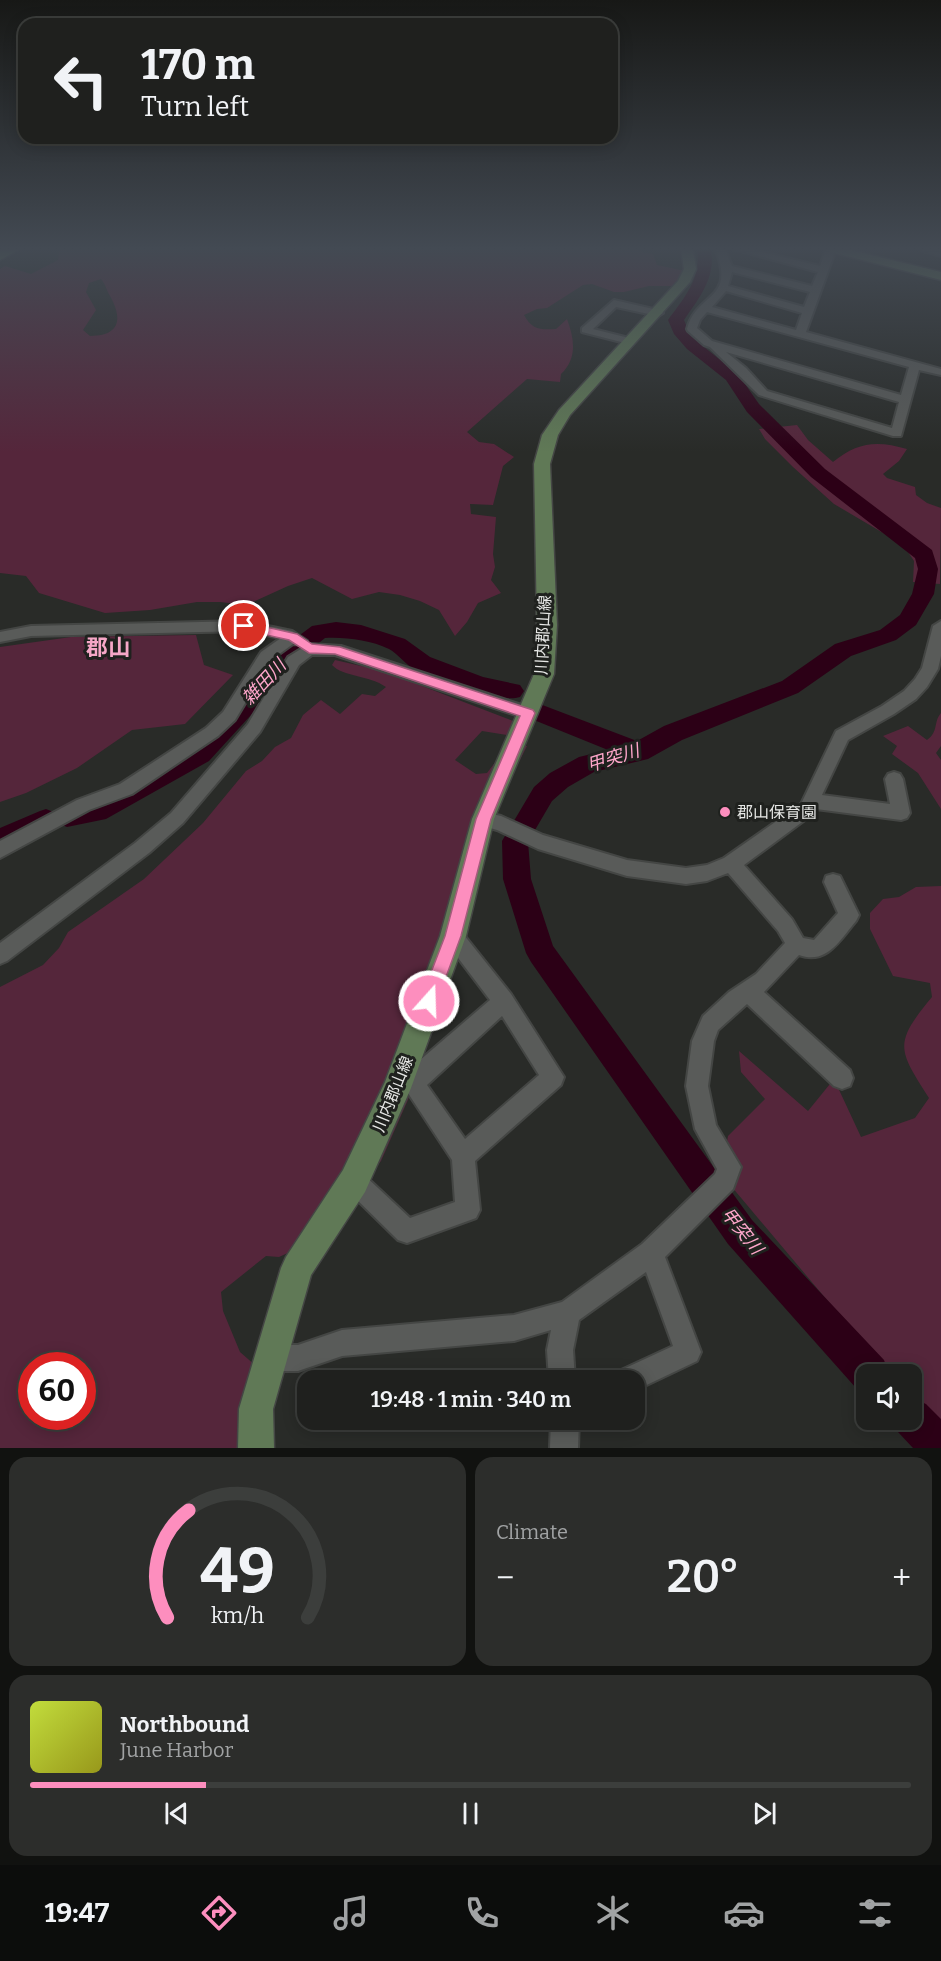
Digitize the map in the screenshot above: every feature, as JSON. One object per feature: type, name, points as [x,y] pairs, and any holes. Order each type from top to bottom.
[{"type":"main road","name":"川内郡山線","points":[[256,1448],[256,1409],[297,1268],[354,1181],[397,1088],[453,936],[528,713],[544,674],[547,625],[542,464],[550,435],[564,413],[654,317]]},
{"type":"street","points":[[600,317],[586,330],[629,341]]},
{"type":"street","points":[[697,317],[693,321],[692,329],[742,370],[763,393],[897,433],[915,365]]},
{"type":"street","points":[[737,317],[941,372]]},
{"type":"street","points":[[800,333],[805,317]]},
{"type":"street","points":[[708,343],[905,400]]},
{"type":"street","points":[[0,637],[31,631],[199,625],[244,626],[293,637],[309,649],[336,650],[528,713]]},
{"type":"street","points":[[492,821],[538,841],[586,857],[661,874],[686,876],[707,873],[730,864],[800,816],[813,801],[842,736],[888,710],[910,695],[921,683],[930,669],[941,626]]},
{"type":"street","points":[[0,850],[83,805],[126,789],[212,732],[229,716],[266,656],[293,637]]},
{"type":"street","points":[[0,955],[142,848],[177,818],[254,728],[293,661],[309,649]]},
{"type":"street","points":[[813,801],[901,813],[894,779]]},
{"type":"street","points":[[730,864],[785,925],[796,945],[810,950],[819,949],[849,915],[833,882]]},
{"type":"street","points":[[453,936],[504,1001],[553,1077],[463,1156]]},
{"type":"street","points":[[269,1358],[298,1358],[342,1343],[514,1328],[568,1313],[651,1252],[724,1181],[729,1167],[706,1129],[697,1086],[703,1041],[710,1023],[763,981],[796,945]]},
{"type":"street","points":[[748,991],[842,1078]]},
{"type":"street","points":[[354,1181],[407,1232],[468,1210],[463,1156],[415,1087],[420,1075],[504,1001]]},
{"type":"street","points":[[645,1372],[688,1352],[651,1252]]},
{"type":"street","points":[[561,1370],[560,1350],[568,1313]]},
{"type":"street","points":[[564,1448],[565,1430]]},
{"type":"shaded area","points":[[0,317],[92,317],[83,330],[90,336],[108,333],[116,325],[117,317],[525,317],[530,324],[541,329],[556,329],[567,319],[573,348],[570,361],[561,374],[560,382],[527,379],[467,432],[479,442],[494,444],[514,457],[503,466],[493,505],[470,504],[471,514],[496,517],[493,554],[495,567],[491,580],[501,593],[478,603],[467,622],[455,636],[439,610],[420,601],[379,592],[352,599],[312,578],[246,605],[197,602],[150,610],[105,613],[39,593],[26,576],[0,573]]},
{"type":"shaded area","points":[[797,425],[808,440],[833,462],[850,450],[868,445],[886,444],[907,449],[899,461],[883,474],[887,478],[915,487],[916,495],[927,503],[941,508],[940,584],[913,582],[914,561],[906,549],[834,504],[765,439],[759,429]]},
{"type":"shaded area","points":[[196,635],[204,665],[233,675],[185,724],[132,730],[77,768],[26,793],[0,802],[0,647],[71,637]]},
{"type":"shaded area","points":[[335,660],[383,671],[513,721],[527,729],[526,738],[482,731],[455,760],[476,774],[487,773],[511,741],[527,746],[499,802],[411,1093],[381,1161],[338,1217],[316,1240],[279,1257],[266,1256],[221,1292],[223,1311],[240,1352],[265,1374],[264,1448],[0,1448],[0,987],[43,965],[59,948],[68,932],[144,879],[203,823],[246,771],[262,761],[275,747],[291,738],[303,715],[321,700],[340,714],[362,694],[375,696],[386,687],[337,669],[332,665]]},
{"type":"shaded area","points":[[941,713],[941,746],[936,753],[941,760],[941,809],[918,773],[892,754],[897,746],[883,736],[908,726],[927,740],[931,737]]},
{"type":"shaded area","points":[[941,886],[941,1423],[922,1403],[922,1364],[883,1364],[721,1174],[728,1136],[765,1099],[741,1072],[739,1051],[808,1111],[834,1079],[861,1137],[915,1118],[929,1098],[911,1068],[904,1047],[911,1026],[932,997],[930,983],[893,976],[870,929],[870,913],[883,899],[899,897],[916,887]]},
{"type":"waterway","name":"甲突川","points":[[639,752],[673,733],[790,687],[843,650],[888,635],[908,620],[923,594],[928,569],[925,555],[818,473],[753,408],[732,377],[693,346],[682,334],[676,320],[678,317]]},
{"type":"waterway","name":"雑田川","points":[[67,816],[97,812],[200,754],[243,709],[281,661],[320,631],[361,633],[397,644],[422,663],[480,685],[512,691]]},
{"type":"waterway","name":"雑田川","points":[[537,712],[639,752]]},
{"type":"waterway","name":"甲突川","points":[[639,752],[588,764],[559,780],[543,794],[515,841],[517,879],[541,953],[740,1232],[861,1364]]},
{"type":"waterway","name":"雑田川","points":[[0,839],[12,836],[46,820]]},
{"type":"waterway","name":"甲突川","points":[[922,1428],[941,1448]]},
{"type":"place","name":"郡山保育園","points":[[725,812]]},
{"type":"district","name":"郡山","points":[[108,647]]},
{"type":"route","points":[[244,626],[293,637],[309,649],[336,650],[528,713],[483,819],[453,936],[429,1001]]}]
